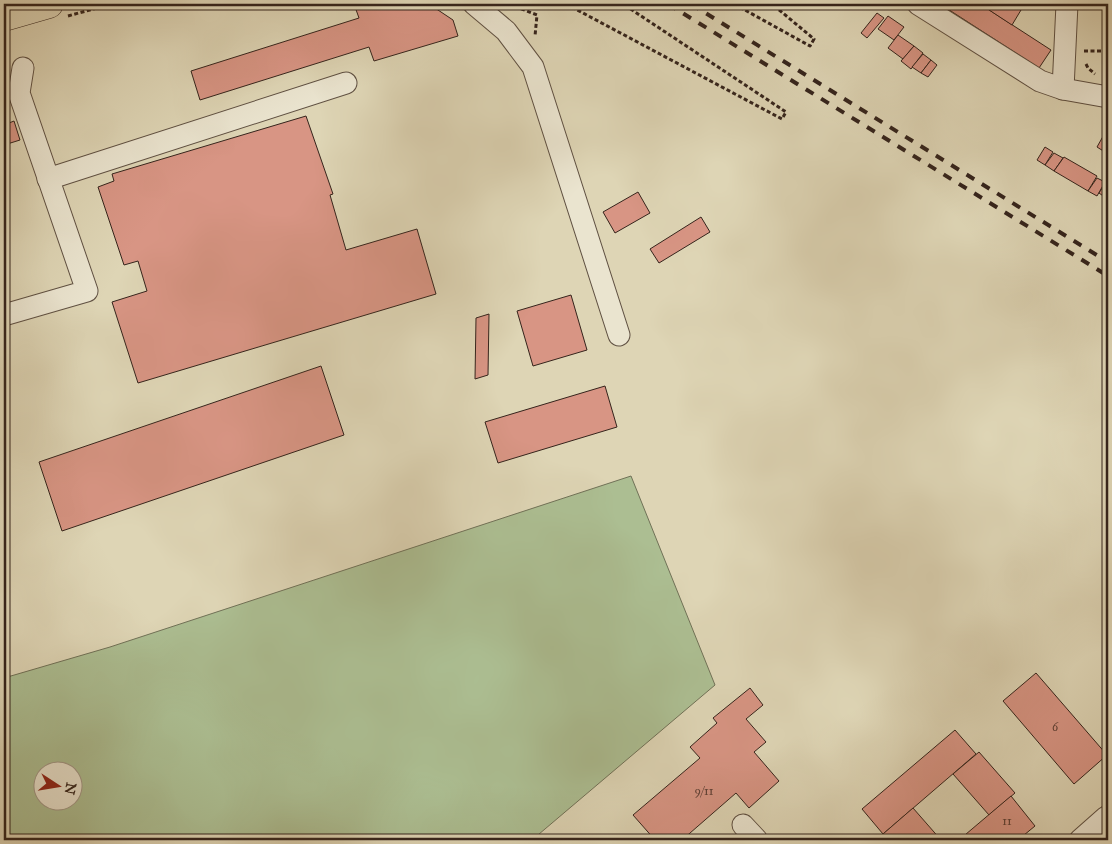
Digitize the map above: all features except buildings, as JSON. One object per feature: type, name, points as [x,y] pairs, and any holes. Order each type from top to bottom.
[{"type":"highway","points":[[4,17],[49,4]]},
{"type":"street","points":[[474,4],[506,31],[533,67],[619,335]]},
{"type":"street","points":[[918,4],[1040,82],[1063,89],[1105,88]]},
{"type":"street","points":[[1063,89],[1067,4]]},
{"type":"street","points":[[4,315],[87,291],[18,92],[23,68]]},
{"type":"street","points":[[48,179],[346,83]]},
{"type":"street","points":[[1080,840],[1108,818]]},
{"type":"path","points":[[566,4],[782,119],[786,112],[623,4]]},
{"type":"path","points":[[734,4],[810,46],[814,39],[772,4]]},
{"type":"path","points":[[1084,41],[1084,59],[1088,68],[1105,88]]},
{"type":"path","points":[[1084,51],[1102,51]]},
{"type":"green space","points":[[631,476],[715,685],[532,840],[4,840],[4,678],[110,647]]},
{"type":"railway","points":[[668,4],[1108,276]]},
{"type":"railway","points":[[691,4],[1108,262]]}]
